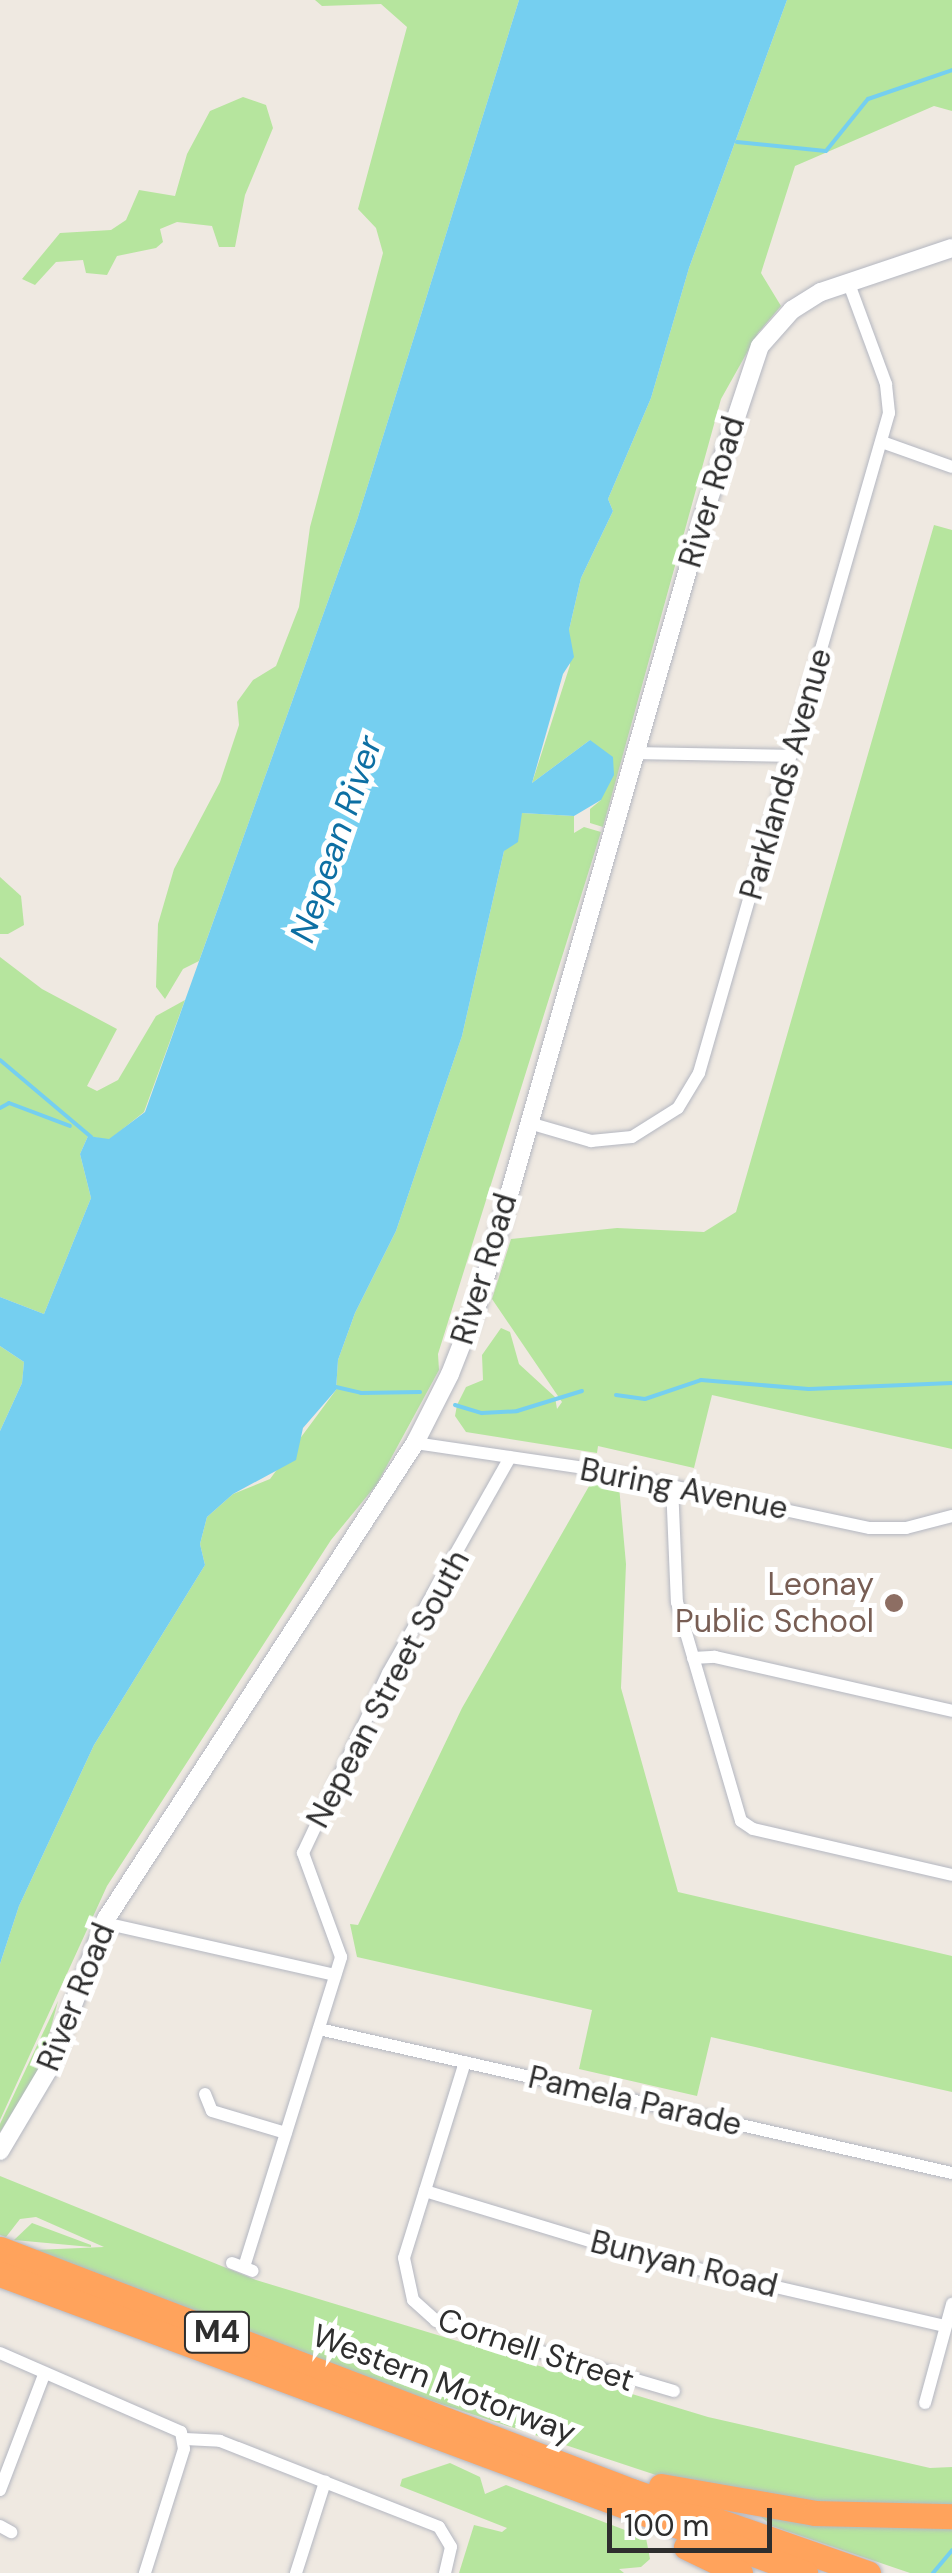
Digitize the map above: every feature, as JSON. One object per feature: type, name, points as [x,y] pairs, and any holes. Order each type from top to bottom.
[{"type":"highway","name":"Western Motorway","points":[[3,2263],[806,2573]]},
{"type":"highway","points":[[418,2421],[466,2418],[692,2494],[815,2513],[943,2516]]},
{"type":"highway","name":"Western Motorway","points":[[418,2421],[868,2573]]},
{"type":"highway","name":"M4","points":[[418,2421],[468,2460],[740,2573]]},
{"type":"street","points":[[848,281],[952,248]]},
{"type":"street","name":"River Road","points":[[0,2151],[48,2070],[104,1922],[415,1443],[473,1318],[748,374],[765,339],[792,310],[848,281]]},
{"type":"street","name":"Parklands Avenue","points":[[529,1122],[613,1141],[651,1129],[684,1101],[702,1063],[882,442],[889,396],[848,281]]},
{"type":"street","points":[[882,442],[952,467]]},
{"type":"street","points":[[639,753],[791,756]]},
{"type":"street","name":"Buring Avenue","points":[[415,1443],[672,1485],[870,1528],[906,1528],[952,1516]]},
{"type":"street","name":"Nepean Street South","points":[[243,2267],[336,1975],[340,1944],[304,1852],[388,1673],[510,1458]]},
{"type":"street","points":[[672,1485],[676,1594],[744,1824],[952,1874]]},
{"type":"street","points":[[692,1658],[715,1657],[952,1710]]},
{"type":"street","points":[[104,1922],[336,1975]]},
{"type":"street","name":"Pamela Parade","points":[[319,2028],[952,2173]]},
{"type":"street","name":"Cornell Street","points":[[465,2062],[403,2269],[412,2300],[429,2318],[674,2391]]},
{"type":"street","points":[[206,2094],[212,2111],[286,2133]]},
{"type":"street","name":"Bunyan Road","points":[[425,2191],[634,2254],[945,2326]]},
{"type":"street","points":[[925,2403],[952,2304]]},
{"type":"street","points":[[0,2353],[44,2375],[173,2425],[185,2438],[220,2441],[442,2530],[450,2548],[444,2573]]},
{"type":"street","points":[[0,2490],[44,2375]]},
{"type":"street","points":[[145,2573],[185,2438]]},
{"type":"street","points":[[296,2573],[325,2482]]},
{"type":"green space","points":[[315,0],[519,0],[357,520],[199,961],[183,969],[165,999],[156,987],[158,924],[174,869],[220,782],[239,725],[237,702],[253,680],[276,666],[299,607],[310,527],[383,253],[376,228],[358,209],[407,27],[381,4],[322,6]]},
{"type":"green space","points":[[787,0],[952,0],[952,111],[934,106],[795,166],[761,273],[781,306],[758,333],[721,399],[603,827],[590,823],[590,809],[601,800],[590,740],[532,783],[570,665],[569,630],[581,578],[613,511],[608,499],[651,398],[689,268]]},
{"type":"green space","points":[[243,97],[266,105],[273,128],[245,195],[235,247],[219,247],[212,226],[177,222],[160,229],[163,242],[156,248],[117,256],[107,275],[86,273],[83,260],[56,262],[35,285],[22,279],[60,233],[111,230],[126,220],[139,190],[175,196],[187,154],[210,111]]},
{"type":"green space","points":[[934,525],[952,530],[952,1449],[712,1395],[694,1468],[598,1446],[597,1453],[466,1432],[455,1416],[457,1405],[466,1387],[483,1380],[482,1355],[501,1328],[510,1332],[519,1364],[555,1397],[557,1409],[562,1402],[492,1299],[511,1239],[617,1228],[704,1232],[736,1212]]},
{"type":"green space","points":[[522,813],[574,816],[574,833],[584,827],[601,832],[438,1354],[439,1370],[377,1484],[331,1540],[107,1886],[0,2120],[0,1964],[19,1906],[94,1745],[205,1565],[200,1544],[207,1517],[233,1494],[270,1479],[336,1390],[338,1360],[355,1313],[396,1231],[462,1036],[504,851]]},
{"type":"green space","points":[[0,877],[21,896],[24,925],[8,934],[0,934]]},
{"type":"green space","points":[[0,957],[42,989],[117,1029],[87,1086],[97,1091],[118,1080],[156,1016],[185,1000],[144,1112],[109,1140],[88,1136],[80,1154],[91,1198],[44,1314],[0,1297]]},
{"type":"green space","points":[[0,1346],[24,1362],[22,1383],[0,1431]]},
{"type":"green space","points":[[592,1481],[619,1486],[626,1564],[621,1688],[678,1892],[952,1956],[952,2092],[711,2037],[697,2096],[579,2069],[592,2010],[357,1957],[350,1924],[358,1925],[462,1708]]},
{"type":"green space","points":[[58,2001],[40,2069],[0,2132],[0,2124]]},
{"type":"green space","points":[[0,2176],[256,2280],[708,2417],[930,2468],[952,2467],[952,2509],[803,2504],[668,2479],[402,2391],[34,2250],[104,2247],[36,2217],[20,2219],[6,2237],[0,2235]]},
{"type":"green space","points":[[32,2223],[91,2245],[91,2247],[14,2240]]},
{"type":"green space","points":[[450,2463],[480,2477],[485,2494],[506,2485],[646,2538],[650,2559],[641,2567],[619,2569],[624,2573],[459,2573],[474,2525],[502,2532],[507,2528],[400,2486],[402,2479]]},
{"type":"green space","points":[[759,2515],[952,2525],[952,2573],[910,2573],[772,2526]]},
{"type":"water","name":"Nepean River","points":[[519,0],[787,0],[689,268],[651,398],[608,499],[613,511],[581,578],[569,630],[574,657],[563,674],[532,783],[590,740],[613,757],[614,775],[601,800],[574,816],[522,813],[518,842],[504,851],[462,1036],[396,1231],[355,1313],[338,1360],[336,1390],[303,1428],[296,1460],[233,1494],[207,1517],[200,1544],[205,1565],[94,1745],[19,1906],[0,1964],[0,1431],[22,1383],[24,1362],[0,1346],[0,1297],[44,1314],[91,1198],[80,1154],[88,1136],[109,1139],[145,1112],[357,520]]},
{"type":"waterway","points":[[737,142],[826,151],[868,99],[952,70]]},
{"type":"waterway","points":[[0,1060],[91,1137]]},
{"type":"waterway","points":[[0,1108],[9,1103],[70,1126]]},
{"type":"waterway","points":[[616,1395],[645,1399],[701,1380],[809,1389],[952,1383]]},
{"type":"waterway","points":[[336,1387],[361,1393],[420,1392]]},
{"type":"waterway","points":[[455,1405],[482,1413],[517,1411],[582,1391]]},
{"type":"waterway","points":[[933,2573],[952,2550]]},
{"type":"place","name":"Leonay Public School","points":[[894,1603]]}]
